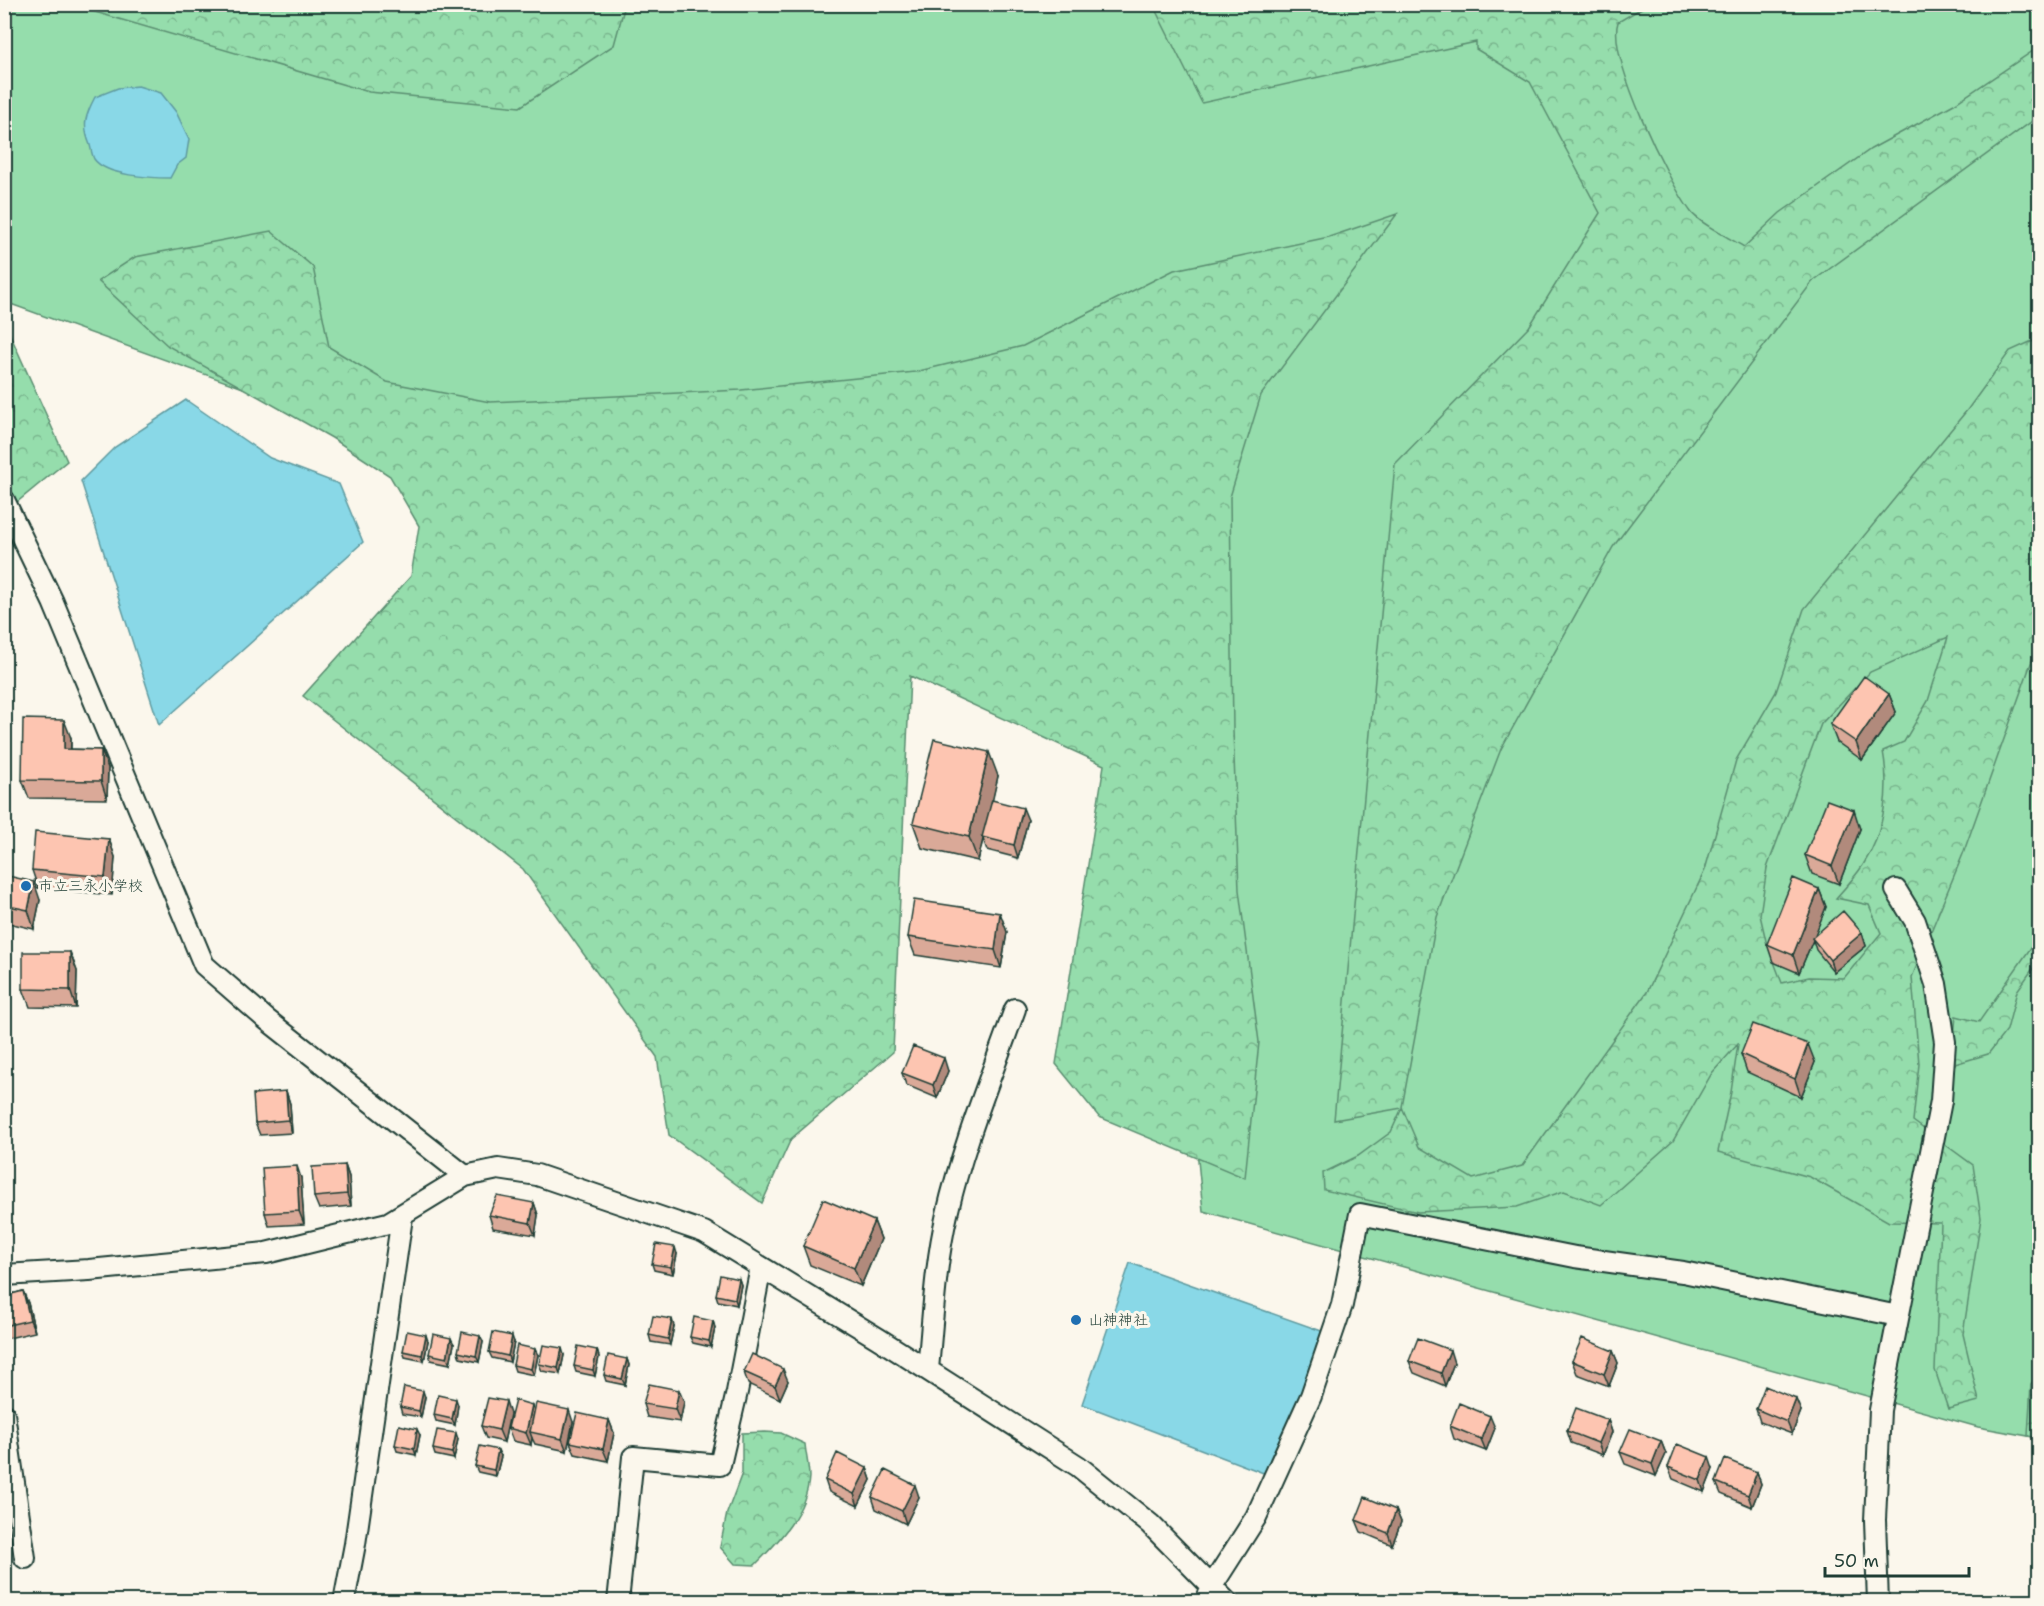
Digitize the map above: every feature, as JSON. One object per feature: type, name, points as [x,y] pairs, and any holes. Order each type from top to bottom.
[{"type":"street","points":[[4,500],[53,602],[204,965],[266,1019],[465,1176]]},
{"type":"street","points":[[1878,1602],[1875,1520],[1880,1410],[1941,1101],[1945,1042],[1936,984],[1915,921],[1896,890]]},
{"type":"street","points":[[928,1369],[938,1266],[947,1215],[965,1149],[1016,1010]]},
{"type":"street","points":[[4,1275],[89,1270],[266,1253],[388,1223],[402,1217],[465,1176],[498,1168],[537,1175],[705,1232],[928,1369],[1078,1466],[1150,1524],[1209,1594],[1227,1602]]},
{"type":"street","points":[[1209,1594],[1256,1517],[1311,1396],[1342,1305],[1360,1214],[1575,1257],[1683,1272],[1898,1316]]},
{"type":"street","points":[[344,1602],[355,1544],[402,1217]]},
{"type":"street","points":[[618,1602],[633,1457],[720,1465],[737,1392],[761,1267]]},
{"type":"street","points":[[4,1414],[25,1558]]},
{"type":"green space","points":[[625,4],[614,45],[520,107],[369,92],[71,5]]},
{"type":"green space","points":[[4,5],[2039,5],[2039,1438],[1978,1427],[1203,1211],[1126,430],[578,509],[5,302]]},
{"type":"green space","points":[[1153,5],[1647,5],[1618,22],[1617,39],[1630,89],[1668,174],[1691,212],[1708,226],[1744,247],[1780,213],[1871,149],[1954,104],[2039,47],[2039,116],[1813,281],[1613,547],[1501,749],[1437,917],[1402,1107],[1419,1147],[1473,1179],[1522,1166],[1647,992],[1705,870],[1736,760],[1776,692],[1804,609],[1968,409],[2010,351],[2039,338],[2040,638],[1963,854],[1912,977],[1919,1064],[1913,1121],[1973,1165],[1981,1218],[1963,1334],[1979,1401],[1948,1409],[1935,1370],[1941,1223],[1889,1222],[1810,1177],[1718,1152],[1731,1092],[1738,1044],[1712,1073],[1673,1141],[1601,1205],[1564,1191],[1517,1207],[1418,1212],[1324,1190],[1323,1173],[1358,1156],[1391,1132],[1402,1108],[1334,1120],[1395,464],[1529,327],[1600,213],[1530,82],[1476,49],[1476,42],[1202,103]],"holes":[[[1948,637],[1928,701],[1904,742],[1883,751],[1886,795],[1881,824],[1863,865],[1836,898],[1869,905],[1881,933],[1844,978],[1809,977],[1782,983],[1766,941],[1760,915],[1767,868],[1821,724],[1870,672]]]},
{"type":"green space","points":[[1397,214],[1261,395],[1230,497],[1233,730],[1239,890],[1259,1042],[1245,1178],[1099,1117],[1056,1064],[1104,765],[910,676],[893,1052],[791,1139],[762,1203],[669,1135],[657,1057],[523,869],[303,696],[411,576],[419,526],[390,476],[332,438],[168,346],[98,281],[135,257],[271,231],[313,267],[329,347],[387,382],[490,402],[741,390],[915,372],[1023,346],[1174,270],[1329,237]]},
{"type":"green space","points":[[4,321],[67,461],[5,512],[4,512]]},
{"type":"green space","points":[[2039,936],[2039,960],[2017,991],[2007,1030],[1988,1054],[1955,1064],[1953,1046],[1956,1016],[1979,1022]]},
{"type":"green space","points":[[2039,1372],[2039,1438],[2028,1436],[2031,1384]]},
{"type":"green space","points":[[742,1433],[781,1433],[805,1444],[809,1473],[807,1490],[790,1525],[764,1556],[755,1565],[735,1564],[720,1547],[727,1513],[742,1473]]},
{"type":"water","points":[[138,86],[161,93],[176,112],[189,139],[186,158],[177,165],[170,178],[118,172],[100,165],[94,159],[85,126],[95,97],[118,88]]},
{"type":"water","points":[[186,400],[270,458],[339,484],[363,542],[159,725],[81,481],[115,447]]},
{"type":"water","points":[[1130,1263],[1330,1334],[1274,1477],[1082,1404]]},
{"type":"building","points":[[1864,676],[1889,694],[1856,742],[1830,724]]},
{"type":"building","points":[[23,719],[64,720],[64,749],[101,750],[101,781],[22,780]]},
{"type":"building","points":[[934,739],[989,752],[969,837],[913,823]]},
{"type":"building","points":[[992,800],[1023,808],[1014,845],[982,837]]},
{"type":"building","points":[[1827,800],[1854,810],[1832,866],[1805,855]]},
{"type":"building","points":[[35,832],[109,839],[105,877],[32,870]]},
{"type":"building","points":[[4,875],[34,882],[28,910],[4,905]]},
{"type":"building","points":[[1793,878],[1819,889],[1793,955],[1767,944]]},
{"type":"building","points":[[914,900],[1000,913],[995,950],[908,937]]},
{"type":"building","points":[[1843,911],[1862,933],[1830,960],[1812,938]]},
{"type":"building","points":[[23,952],[70,952],[70,990],[23,989]]},
{"type":"building","points":[[1753,1024],[1808,1044],[1795,1079],[1741,1054]]},
{"type":"building","points":[[913,1046],[944,1058],[933,1085],[902,1073]]},
{"type":"building","points":[[286,1091],[288,1120],[255,1123],[253,1094]]},
{"type":"building","points":[[345,1165],[347,1194],[314,1197],[312,1167]]},
{"type":"building","points":[[297,1166],[299,1211],[265,1213],[262,1168]]},
{"type":"building","points":[[497,1196],[534,1203],[530,1223],[489,1215]]},
{"type":"building","points":[[823,1199],[874,1221],[854,1268],[803,1246]]},
{"type":"building","points":[[656,1244],[675,1247],[671,1267],[652,1264]]},
{"type":"building","points":[[720,1275],[739,1279],[735,1299],[716,1295]]},
{"type":"building","points":[[23,1291],[30,1320],[4,1326],[4,1296]]},
{"type":"building","points":[[653,1316],[672,1319],[668,1339],[649,1335]]},
{"type":"building","points":[[694,1317],[713,1321],[709,1341],[690,1337]]},
{"type":"building","points":[[407,1331],[426,1335],[422,1355],[403,1351]]},
{"type":"building","points":[[462,1332],[480,1336],[476,1356],[458,1352]]},
{"type":"building","points":[[493,1332],[512,1336],[508,1356],[489,1352]]},
{"type":"building","points":[[433,1334],[451,1338],[447,1358],[429,1354]]},
{"type":"building","points":[[1418,1338],[1450,1350],[1441,1373],[1409,1361]]},
{"type":"building","points":[[1582,1338],[1613,1351],[1604,1374],[1572,1361]]},
{"type":"building","points":[[517,1345],[535,1349],[531,1369],[513,1365]]},
{"type":"building","points":[[543,1345],[562,1348],[558,1368],[539,1364]]},
{"type":"building","points":[[578,1346],[597,1350],[593,1370],[574,1366]]},
{"type":"building","points":[[752,1354],[783,1369],[775,1386],[744,1372]]},
{"type":"building","points":[[608,1355],[627,1359],[622,1379],[604,1375]]},
{"type":"building","points":[[649,1384],[679,1390],[675,1409],[643,1404]]},
{"type":"building","points":[[1765,1386],[1796,1399],[1787,1422],[1756,1409]]},
{"type":"building","points":[[404,1387],[423,1391],[419,1411],[400,1407]]},
{"type":"building","points":[[438,1395],[456,1399],[452,1419],[434,1415]]},
{"type":"building","points":[[488,1398],[506,1401],[499,1430],[481,1426]]},
{"type":"building","points":[[515,1400],[532,1405],[526,1433],[508,1428]]},
{"type":"building","points":[[536,1403],[569,1410],[562,1439],[530,1432]]},
{"type":"building","points":[[1459,1403],[1490,1416],[1481,1439],[1450,1426]]},
{"type":"building","points":[[1576,1408],[1608,1420],[1598,1443],[1567,1431]]},
{"type":"building","points":[[577,1413],[609,1420],[603,1449],[570,1442]]},
{"type":"building","points":[[399,1425],[417,1429],[414,1449],[395,1445]]},
{"type":"building","points":[[1630,1429],[1661,1441],[1652,1464],[1620,1452]]},
{"type":"building","points":[[437,1430],[456,1433],[452,1453],[433,1449]]},
{"type":"building","points":[[1677,1444],[1709,1457],[1700,1480],[1668,1467]]},
{"type":"building","points":[[480,1446],[498,1450],[494,1470],[475,1466]]},
{"type":"building","points":[[837,1453],[867,1468],[854,1494],[825,1480]]},
{"type":"building","points":[[1725,1459],[1757,1472],[1748,1495],[1716,1482]]},
{"type":"building","points":[[885,1470],[915,1485],[902,1511],[872,1497]]},
{"type":"building","points":[[1365,1497],[1396,1510],[1388,1533],[1356,1520]]},
{"type":"place","name":"市立三永小学校","points":[[26,886]]},
{"type":"place","name":"山神神社","points":[[1076,1320]]}]
